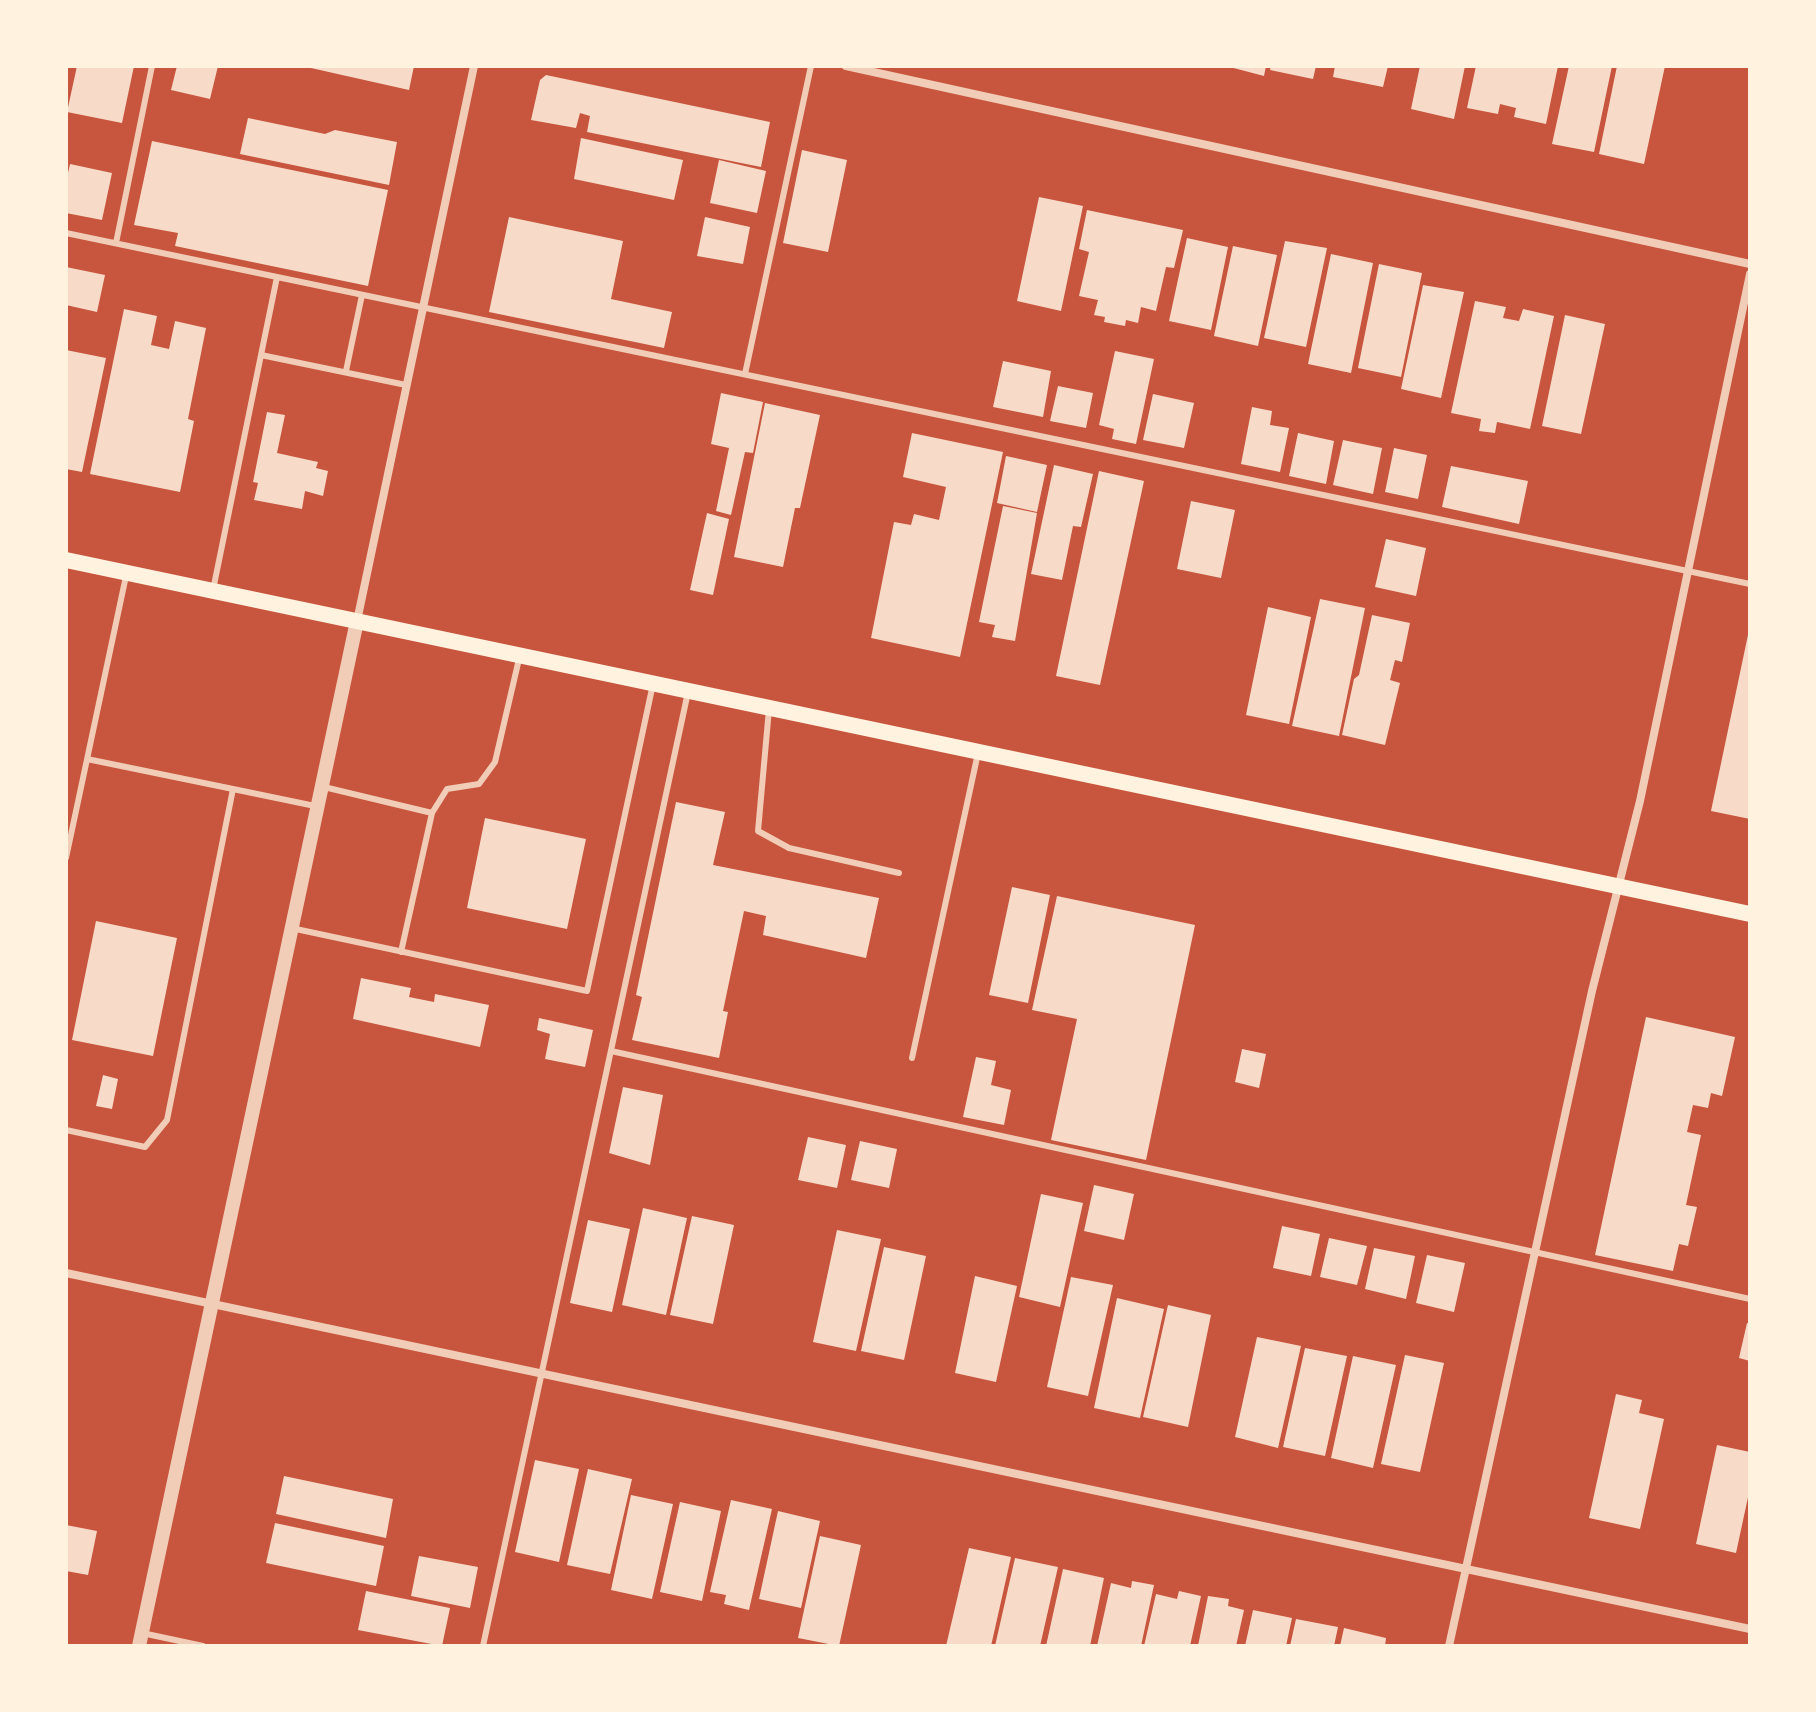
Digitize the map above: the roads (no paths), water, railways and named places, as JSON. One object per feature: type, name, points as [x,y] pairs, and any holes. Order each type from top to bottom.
[{"type":"main road","points":[[66,560],[1750,914]]},
{"type":"street","points":[[141,1640],[474,66]]},
{"type":"street","points":[[846,66],[1750,264]]},
{"type":"street","points":[[1449,1646],[1592,991],[1640,801],[1750,274]]},
{"type":"street","points":[[66,1273],[1750,1629]]},
{"type":"lane","points":[[116,243],[152,66]]},
{"type":"lane","points":[[745,374],[811,66]]},
{"type":"lane","points":[[66,233],[1750,584]]},
{"type":"lane","points":[[212,591],[277,277]]},
{"type":"lane","points":[[346,371],[362,295]]},
{"type":"lane","points":[[261,355],[406,385]]},
{"type":"lane","points":[[66,858],[127,573]]},
{"type":"lane","points":[[401,952],[432,813],[447,789],[479,784],[495,762],[519,656]]},
{"type":"lane","points":[[290,928],[587,991],[653,684]]},
{"type":"lane","points":[[483,1646],[688,692]]},
{"type":"lane","points":[[769,709],[758,831],[789,848],[899,873]]},
{"type":"lane","points":[[912,1058],[978,753]]},
{"type":"lane","points":[[87,759],[316,806]]},
{"type":"lane","points":[[320,787],[432,813]]},
{"type":"lane","points":[[66,1130],[145,1147],[167,1120],[233,789]]},
{"type":"lane","points":[[611,1051],[1750,1299]]},
{"type":"lane","points":[[141,1640],[203,1646]]}]
